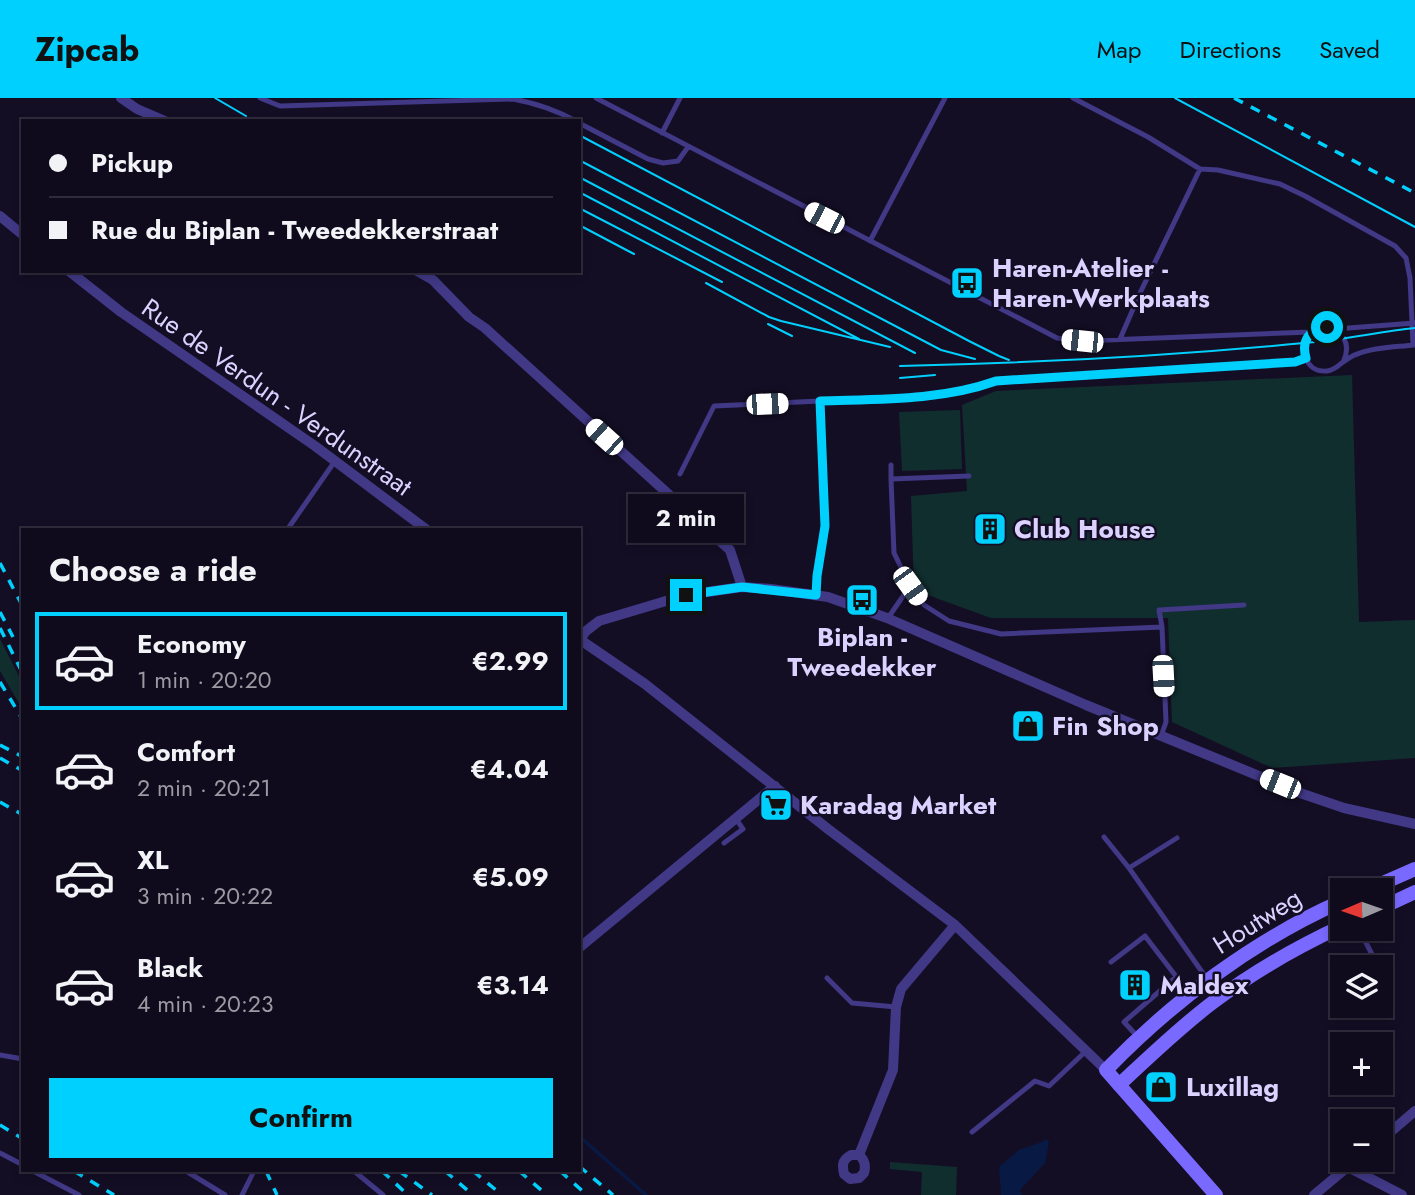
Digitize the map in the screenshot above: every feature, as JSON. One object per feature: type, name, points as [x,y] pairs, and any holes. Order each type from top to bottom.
[{"type":"main road","points":[[1393,879],[1415,869]]},
{"type":"main road","points":[[1393,902],[1415,892]]},
{"type":"main road","name":"Houtweg","points":[[1105,1070],[1139,1037],[1208,981],[1262,943],[1330,906]]},
{"type":"main road","name":"Houtweg","points":[[1119,1085],[1213,1003],[1251,976],[1330,931]]},
{"type":"main road","points":[[1105,1070],[1216,1195]]},
{"type":"street","points":[[121,98],[137,109],[160,119]]},
{"type":"street","points":[[0,216],[21,233]]},
{"type":"street","name":"Rue de Verdun - Verdunstraat","points":[[72,273],[121,312],[335,461],[424,528]]},
{"type":"street","points":[[421,273],[433,280],[469,317],[485,328],[730,550],[742,587]]},
{"type":"street","points":[[581,638],[599,621],[686,595],[742,587],[816,595],[887,618],[1086,705],[1324,801],[1415,824]]},
{"type":"street","points":[[581,640],[645,684],[955,925],[1105,1070]]},
{"type":"street","points":[[581,946],[775,786]]},
{"type":"street","points":[[859,1155],[893,1070],[896,1007],[901,989],[955,925]]},
{"type":"street","points":[[1393,1130],[1415,1111]]},
{"type":"street","points":[[1314,1195],[1342,1172]]},
{"type":"street","points":[[1365,1172],[1402,1195]]},
{"type":"lane","points":[[260,98],[280,106],[513,99],[558,111],[573,119]]},
{"type":"lane","points":[[279,98],[280,106]]},
{"type":"lane","points":[[596,98],[1057,338],[1082,341],[1311,332],[1327,327],[1335,329],[1413,323]]},
{"type":"lane","points":[[662,133],[680,98]]},
{"type":"lane","points":[[870,242],[945,98]]},
{"type":"lane","points":[[1073,98],[1148,137],[1200,169],[1218,170],[1280,184],[1305,196],[1395,246],[1406,258],[1410,278],[1414,345],[1362,352],[1344,360],[1334,369],[1321,370],[1309,364],[1306,358],[1304,343],[1311,332]]},
{"type":"lane","points":[[581,124],[648,159],[663,163],[678,161],[688,147]]},
{"type":"lane","points":[[1120,340],[1200,169]]},
{"type":"lane","points":[[1335,329],[1344,338],[1347,346],[1344,360]]},
{"type":"lane","points":[[680,474],[714,406],[949,394],[996,381],[1295,362],[1306,358]]},
{"type":"lane","points":[[816,595],[825,526],[820,401]]},
{"type":"lane","points":[[288,528],[335,461]]},
{"type":"lane","points":[[891,465],[894,553],[910,586],[924,605],[950,621],[1001,634],[1162,627]]},
{"type":"lane","points":[[891,479],[969,476]]},
{"type":"lane","points":[[887,618],[910,586]]},
{"type":"lane","points":[[1161,736],[1166,722],[1159,610],[1244,605]]},
{"type":"lane","points":[[724,843],[743,829],[736,819]]},
{"type":"lane","points":[[1104,837],[1129,868],[1208,981]]},
{"type":"lane","points":[[1129,868],[1177,838]]},
{"type":"lane","points":[[1111,962],[1145,936],[1190,995]]},
{"type":"lane","points":[[1139,1037],[1124,1022],[1176,977]]},
{"type":"lane","points":[[827,978],[852,1003],[896,1007]]},
{"type":"lane","points":[[972,1132],[1035,1081],[1049,1086],[1086,1051]]},
{"type":"lane","points":[[0,1055],[21,1059]]},
{"type":"lane","points":[[0,1153],[21,1164]]},
{"type":"lane","points":[[35,1172],[79,1195]]},
{"type":"lane","points":[[188,1172],[225,1195]]},
{"type":"lane","points":[[247,1172],[250,1179]]},
{"type":"lane","points":[[242,1195],[254,1172]]},
{"type":"lane","points":[[355,1172],[383,1195]]},
{"type":"green space","points":[[1352,375],[1359,622],[1415,620],[1415,758],[1272,768],[1172,722],[1168,618],[991,618],[914,590],[911,496],[967,491],[962,405],[996,391]]},
{"type":"green space","points":[[960,410],[962,469],[902,471],[899,412]]},
{"type":"green space","points":[[0,639],[21,680],[21,707],[0,671]]},
{"type":"green space","points":[[890,1162],[957,1167],[956,1195],[921,1195],[922,1172],[890,1169]]},
{"type":"water","points":[[1047,1139],[1049,1143],[1045,1163],[1020,1190],[1022,1195],[1001,1195],[999,1167],[1019,1150]]},
{"type":"waterway","points":[[581,1138],[646,1195]]},
{"type":"tram line","points":[[215,98],[246,116]]},
{"type":"tram line","points":[[1175,98],[1415,227]]},
{"type":"tram line","points":[[581,136],[1009,360]]},
{"type":"tram line","points":[[581,161],[941,350],[975,359]]},
{"type":"tram line","points":[[581,178],[915,353]]},
{"type":"tram line","points":[[581,193],[859,339]]},
{"type":"tram line","points":[[581,209],[722,282]]},
{"type":"tram line","points":[[581,226],[634,254]]},
{"type":"tram line","points":[[706,283],[769,317],[890,347]]},
{"type":"tram line","points":[[768,324],[792,336]]},
{"type":"tram line","points":[[900,366],[1203,352],[1318,342],[1415,328]]},
{"type":"tram line","points":[[900,378],[935,375]]},
{"type":"railway","points":[[1234,98],[1415,193]]},
{"type":"railway","points":[[0,563],[21,603]]},
{"type":"railway","points":[[0,612],[13,637]]},
{"type":"railway","points":[[0,628],[21,670]]},
{"type":"railway","points":[[0,682],[21,717]]},
{"type":"railway","points":[[0,745],[21,756]]},
{"type":"railway","points":[[0,758],[21,770]]},
{"type":"railway","points":[[0,802],[21,814]]},
{"type":"railway","points":[[0,1125],[21,1138]]},
{"type":"railway","points":[[581,1168],[613,1195]]},
{"type":"railway","points":[[76,1172],[114,1195]]},
{"type":"railway","points":[[266,1172],[277,1195]]},
{"type":"railway","points":[[383,1172],[408,1195]]},
{"type":"railway","points":[[400,1172],[432,1195]]},
{"type":"railway","points":[[446,1172],[473,1195]]},
{"type":"railway","points":[[474,1172],[502,1195]]},
{"type":"railway","points":[[520,1172],[547,1195]]},
{"type":"railway","points":[[561,1172],[587,1195]]},
{"type":"place","name":"Haren-Atelier - Haren-Werkplaats","points":[[967,283]]},
{"type":"place","name":"Club House","points":[[990,529]]},
{"type":"place","name":"Biplan - Tweedekker","points":[[862,600]]},
{"type":"place","name":"Fin Shop","points":[[1028,726]]},
{"type":"place","name":"Karadag Market","points":[[776,805]]},
{"type":"place","name":"Maldex","points":[[1135,985]]},
{"type":"place","name":"Luxillag","points":[[1161,1087]]},
{"type":"route","points":[[686,595],[742,587],[816,595],[825,526],[820,401],[949,394],[996,381],[1295,362],[1306,358],[1304,343],[1311,332],[1327,327]]}]
